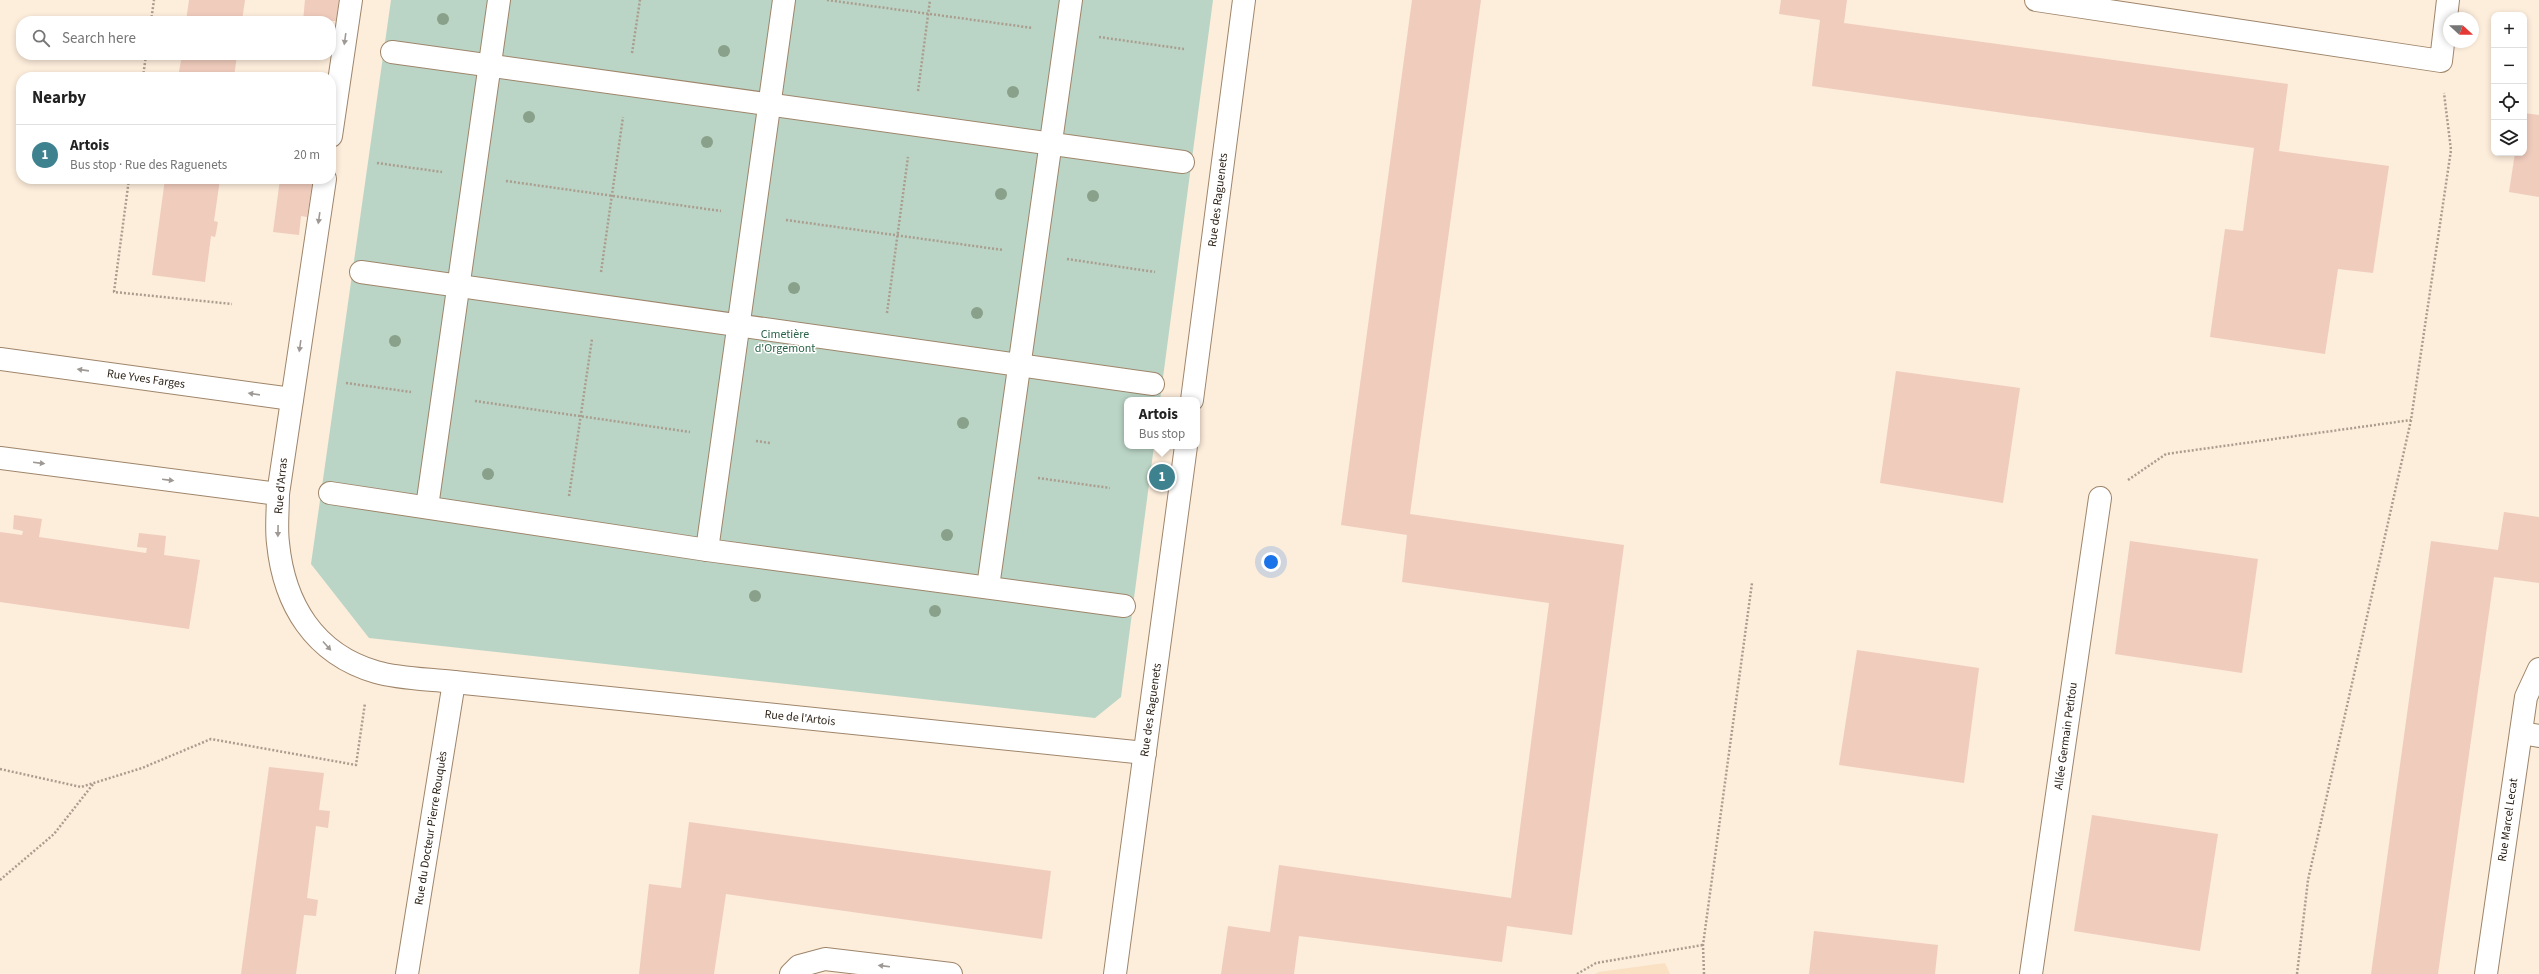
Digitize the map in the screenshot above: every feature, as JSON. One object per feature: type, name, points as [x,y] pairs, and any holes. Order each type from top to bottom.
[{"type":"street","points":[[336,102],[351,0]]},
{"type":"street","points":[[427,507],[499,0]]},
{"type":"street","points":[[707,550],[784,0]]},
{"type":"street","points":[[988,587],[1071,0]]},
{"type":"street","name":"Rue des Raguenets","points":[[1192,397],[1244,0]]},
{"type":"street","points":[[2036,0],[2441,61],[2448,0]]},
{"type":"street","points":[[392,52],[1183,162]]},
{"type":"street","name":"Rue d'Arras","points":[[324,184],[278,494],[278,542],[282,570],[299,616],[333,654],[376,672],[454,682]]},
{"type":"street","points":[[361,272],[1153,384]]},
{"type":"street","name":"Rue Yves Farges","points":[[0,358],[292,399]]},
{"type":"street","name":"Rue des Raguenets","points":[[1115,974],[1186,449]]},
{"type":"street","points":[[0,458],[278,494]]},
{"type":"street","points":[[330,493],[707,550],[1124,606]]},
{"type":"street","name":"Allée Germain Petitou","points":[[2031,974],[2100,498]]},
{"type":"street","name":"Rue Marcel Lecat","points":[[2486,974],[2530,735],[2526,697],[2539,669]]},
{"type":"street","name":"Rue de l'Artois","points":[[454,682],[1145,753]]},
{"type":"street","name":"Rue du Docteur Pierre Rouquès","points":[[407,974],[454,682]]},
{"type":"street","points":[[791,974],[799,966],[826,959],[950,974]]},
{"type":"path","points":[[152,16],[154,0]]},
{"type":"path","points":[[565,528],[640,0]]},
{"type":"path","points":[[827,0],[1184,49]]},
{"type":"path","points":[[882,345],[930,0]]},
{"type":"path","points":[[144,72],[145,60]]},
{"type":"path","points":[[2297,974],[2308,880],[2411,420],[2451,150],[2441,61]]},
{"type":"path","points":[[128,184],[114,292],[232,304]]},
{"type":"path","points":[[346,383],[770,443]]},
{"type":"path","points":[[2100,498],[2166,454],[2411,420]]},
{"type":"path","points":[[1004,474],[1110,488]]},
{"type":"path","points":[[1704,974],[1703,945],[1752,583]]},
{"type":"path","points":[[0,769],[81,787],[142,768],[211,739],[356,765],[370,669]]},
{"type":"path","points":[[0,880],[54,834],[94,782]]},
{"type":"path","points":[[1577,974],[1596,963],[1703,945]]},
{"type":"shaded area","points":[[1665,963],[1670,974],[1595,974],[1599,972]]},
{"type":"green space","name":"Cimetière d'Orgemont","points":[[391,0],[1213,0],[1160,397],[1124,397],[1124,449],[1154,449],[1121,697],[1095,718],[369,638],[311,564]]},
{"type":"building","points":[[189,0],[245,0],[243,16],[187,16]]},
{"type":"building","points":[[305,0],[339,0],[336,21],[336,16],[303,16]]},
{"type":"building","points":[[1412,0],[1481,0],[1410,514],[1624,545],[1572,935],[1507,926],[1502,962],[1299,936],[1294,974],[1221,974],[1228,926],[1270,932],[1279,865],[1511,898],[1549,603],[1402,582],[1407,535],[1341,525]]},
{"type":"building","points":[[1781,0],[1847,0],[1844,23],[2288,84],[2279,151],[2389,166],[2373,273],[2338,269],[2325,354],[2210,337],[2225,229],[2243,231],[2254,148],[1812,86],[1820,20],[1779,14]]},
{"type":"building","points":[[181,60],[236,60],[235,72],[179,72]]},
{"type":"building","points":[[2527,113],[2539,115],[2539,197],[2509,192],[2515,156],[2527,156]]},
{"type":"building","points":[[164,184],[219,184],[214,221],[218,222],[215,237],[211,236],[205,282],[152,275]]},
{"type":"building","points":[[279,184],[312,184],[307,217],[301,216],[299,235],[273,232]]},
{"type":"building","points":[[1896,371],[2020,388],[2003,503],[1880,483]]},
{"type":"building","points":[[2504,512],[2539,517],[2539,583],[2494,577],[2438,974],[2371,974],[2431,541],[2498,550]]},
{"type":"building","points":[[14,515],[42,519],[39,537],[146,553],[147,548],[137,547],[139,533],[166,536],[164,555],[200,560],[189,629],[0,602],[0,532],[22,535],[23,531],[13,529]]},
{"type":"building","points":[[2130,541],[2258,559],[2242,673],[2115,654]]},
{"type":"building","points":[[1857,650],[1979,668],[1964,783],[1839,765]]},
{"type":"building","points":[[269,767],[324,773],[319,810],[330,811],[328,828],[316,826],[307,898],[318,900],[316,916],[304,915],[296,974],[241,974]]},
{"type":"building","points":[[2092,815],[2218,834],[2200,951],[2074,931]]},
{"type":"building","points":[[689,822],[1051,871],[1042,939],[726,894],[714,974],[639,974],[649,884],[681,888]]},
{"type":"building","points":[[1814,931],[1938,945],[1935,974],[1809,974]]},
{"type":"place","name":"Artois","points":[[1162,477]]}]
